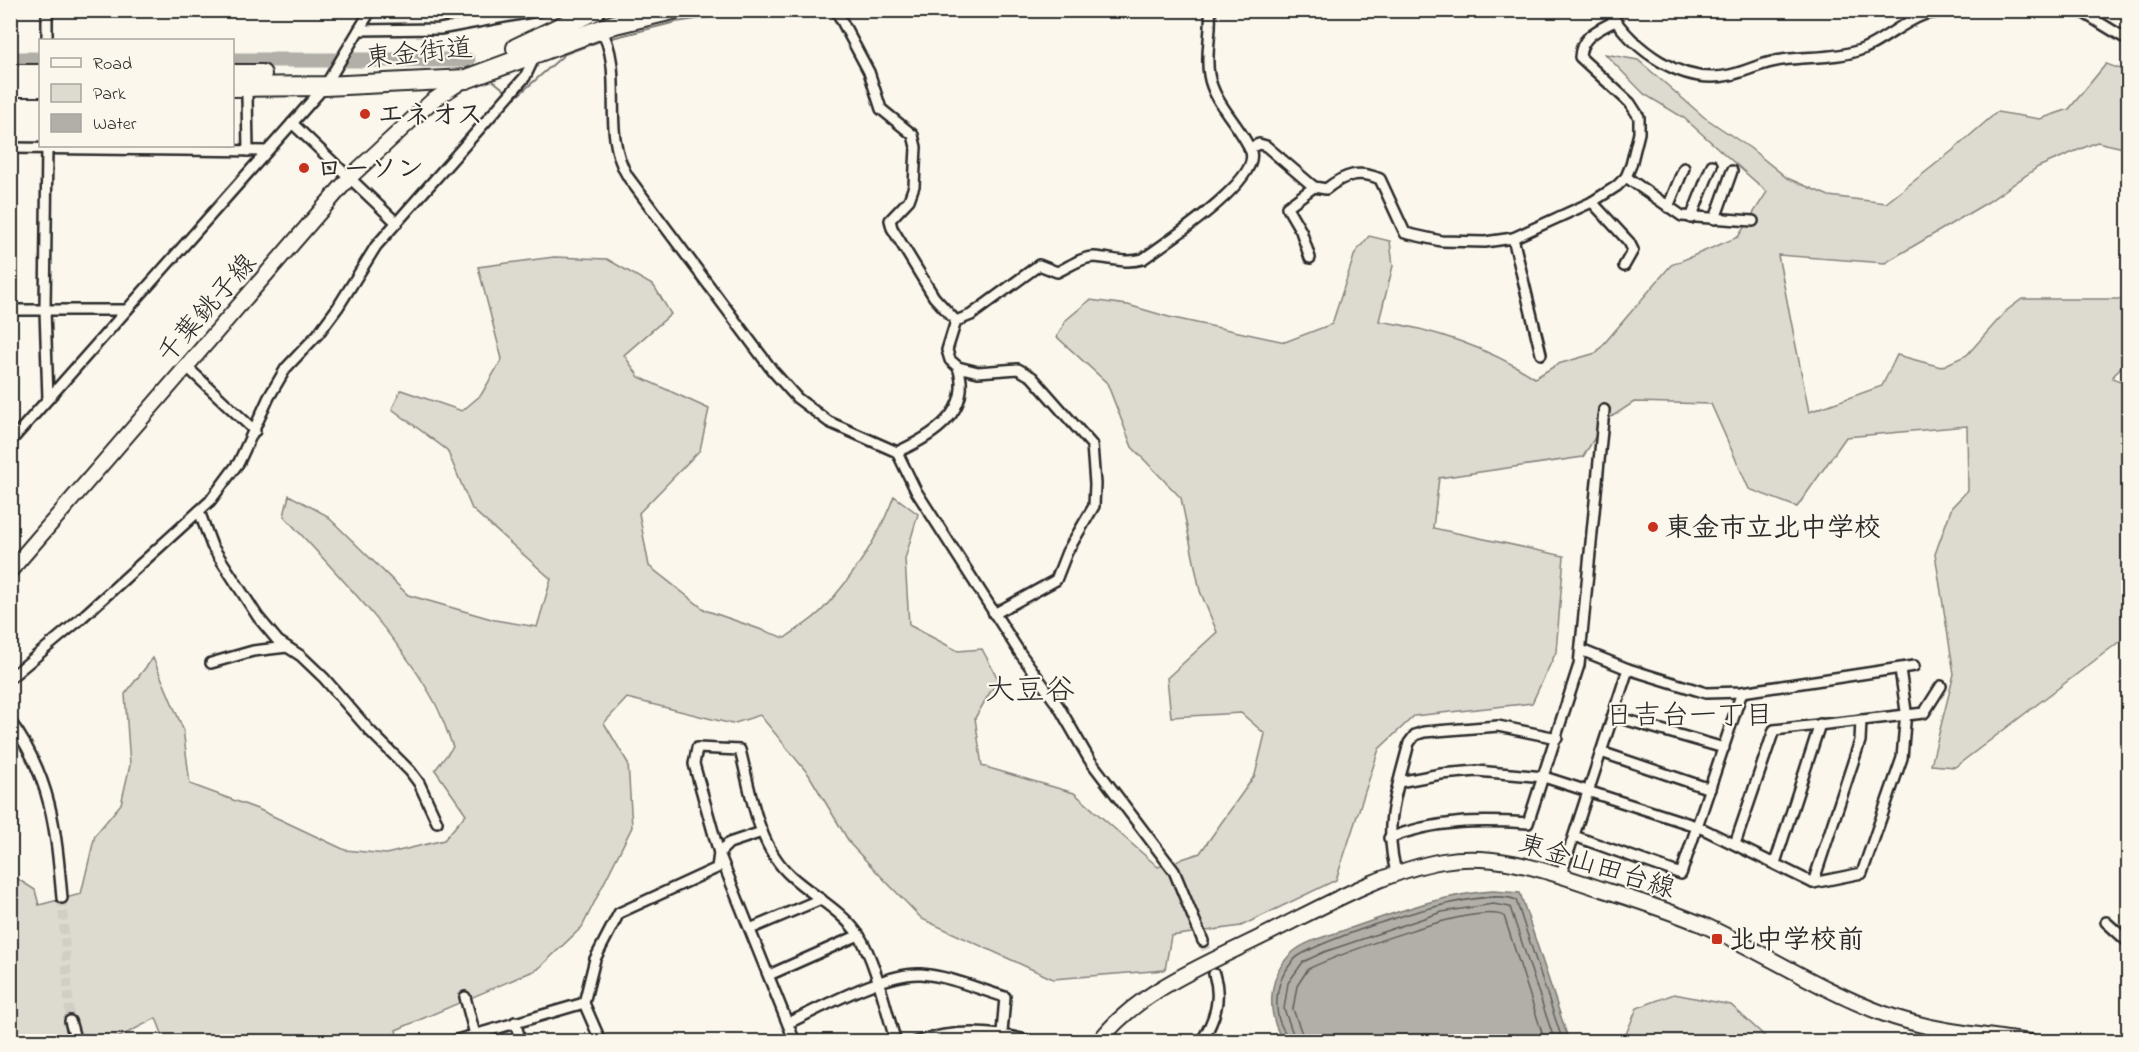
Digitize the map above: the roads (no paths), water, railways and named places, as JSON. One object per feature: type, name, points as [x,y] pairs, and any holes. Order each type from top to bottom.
[{"type":"highway","name":"東金街道","points":[[234,74],[329,80],[466,79],[601,29],[673,10]]},
{"type":"highway","name":"東金街道","points":[[421,78],[479,65],[592,11]]},
{"type":"highway","points":[[10,74],[39,74]]},
{"type":"highway","name":"東金街道","points":[[240,91],[329,80]]},
{"type":"highway","points":[[10,87],[39,87]]},
{"type":"main road","points":[[420,111],[424,99],[421,78]]},
{"type":"main road","name":"千葉銚子線","points":[[10,571],[350,177],[420,111],[466,79]]},
{"type":"main road","name":"東金山田台線","points":[[1099,1041],[1111,1026],[1137,1005],[1190,973],[1332,901],[1397,875],[1445,861],[1485,860],[1528,865],[1677,914],[1817,984],[1880,1012],[1914,1024],[1955,1032],[2031,1041]]},
{"type":"street","points":[[47,10],[47,39]]},
{"type":"street","points":[[10,442],[329,80],[371,10]]},
{"type":"street","points":[[359,30],[440,29],[542,10]]},
{"type":"street","points":[[836,10],[869,72],[881,109],[913,135],[916,147],[914,186],[909,200],[890,220],[892,228],[934,297],[956,321]]},
{"type":"street","points":[[956,321],[971,315],[1039,265],[1057,272],[1079,260],[1093,257],[1128,263],[1143,259],[1228,194],[1250,163],[1251,153],[1223,110],[1209,75],[1210,10]]},
{"type":"street","points":[[1608,10],[1639,47],[1656,60],[1691,73],[1714,76],[1730,75],[1760,64],[1783,60],[1844,55],[1864,48],[1923,15],[1950,10]]},
{"type":"street","points":[[2079,10],[2128,40]]},
{"type":"street","points":[[592,11],[609,44],[612,56],[613,120],[617,153],[628,177],[772,370],[797,398],[829,422],[897,452],[916,491],[994,614],[1059,707],[1089,759],[1174,872],[1203,942]]},
{"type":"street","points":[[1249,148],[1259,144],[1266,146],[1314,187],[1326,189],[1338,179],[1364,172],[1380,179],[1405,233],[1441,241],[1485,242],[1513,238],[1592,202],[1617,186],[1626,177],[1639,133],[1639,117],[1629,103],[1580,57],[1581,45],[1589,36],[1615,21]]},
{"type":"street","points":[[10,678],[77,622],[199,510],[225,483],[255,431],[269,397],[286,368],[318,334],[376,246],[513,92],[525,76],[537,52]]},
{"type":"street","points":[[240,91],[248,151]]},
{"type":"street","points":[[292,123],[397,223]]},
{"type":"street","points":[[10,148],[39,146]]},
{"type":"street","points":[[47,147],[45,310],[48,399]]},
{"type":"street","points":[[87,147],[267,151]]},
{"type":"street","points":[[1691,218],[1712,165]]},
{"type":"street","points":[[1668,207],[1684,168]]},
{"type":"street","points":[[1714,219],[1732,171]]},
{"type":"street","points":[[1626,177],[1668,207],[1691,218],[1753,221]]},
{"type":"street","points":[[1310,258],[1302,231],[1287,207],[1314,187]]},
{"type":"street","points":[[1592,202],[1629,242],[1633,250],[1624,266]]},
{"type":"street","points":[[1513,238],[1541,354]]},
{"type":"street","points":[[10,310],[126,310]]},
{"type":"street","points":[[897,452],[941,428],[949,419],[964,388],[958,367],[947,356],[956,321]]},
{"type":"street","points":[[187,367],[255,431]]},
{"type":"street","points":[[958,367],[978,372],[1018,369],[1032,377],[1092,445],[1094,506],[1067,552],[1056,580],[994,614]]},
{"type":"street","points":[[1389,837],[1417,827],[1473,819],[1528,823],[1557,738],[1581,650],[1604,410]]},
{"type":"street","points":[[199,510],[212,546],[226,572],[258,617],[278,641],[301,656],[324,678],[369,730],[410,771],[419,783],[436,822]]},
{"type":"street","points":[[211,663],[253,651],[287,647]]},
{"type":"street","points":[[1581,650],[1628,669],[1706,693],[1742,692],[1914,666]]},
{"type":"street","points":[[1561,875],[1628,669]]},
{"type":"street","points":[[1400,782],[1441,774],[1477,771],[1544,777],[1699,827],[1813,882],[1862,873],[1902,758],[1905,715],[1900,669]]},
{"type":"street","points":[[1735,844],[1774,730],[1924,713],[1941,686]]},
{"type":"street","points":[[1574,836],[1682,874],[1742,692]]},
{"type":"street","points":[[1613,716],[1724,748]]},
{"type":"street","points":[[1813,882],[1860,741],[1861,720]]},
{"type":"street","points":[[10,721],[34,759],[47,790],[55,822],[62,898]]},
{"type":"street","points":[[1775,863],[1820,724]]},
{"type":"street","points":[[1397,875],[1389,837],[1409,743],[1415,735],[1424,732],[1498,726],[1557,738]]},
{"type":"street","points":[[795,1041],[719,853],[694,764],[698,748],[740,750],[762,832],[774,856],[790,875],[821,899],[859,935],[896,1041]]},
{"type":"street","points":[[1601,752],[1710,789]]},
{"type":"street","points":[[601,1041],[584,1003],[595,959],[619,913],[717,868],[719,853],[729,843],[762,832]]},
{"type":"street","points":[[750,929],[821,899]]},
{"type":"street","points":[[2106,922],[2128,942]]},
{"type":"street","points":[[769,975],[859,935]]},
{"type":"street","points":[[788,1023],[877,984],[901,976],[921,974],[1005,997],[1002,1033]]},
{"type":"street","points":[[1201,1041],[1210,1027],[1218,1002],[1219,988],[1214,974]]},
{"type":"street","points":[[465,998],[476,1037]]},
{"type":"street","points":[[450,1041],[476,1037],[515,1022],[584,1003]]},
{"type":"street","points":[[70,1021],[76,1041]]},
{"type":"street","points":[[515,1022],[522,1041]]},
{"type":"street","points":[[916,1041],[933,1036],[1002,1033],[1034,1041]]},
{"type":"water","points":[[1493,891],[1520,893],[1569,1041],[1282,1039],[1273,1017],[1272,994],[1278,971],[1293,952],[1319,938],[1419,905],[1456,896]]},
{"type":"waterway","points":[[608,39],[676,22],[756,10]]},
{"type":"waterway","points":[[512,96],[515,98],[565,54],[603,40]]},
{"type":"waterway","points":[[10,59],[39,59]]},
{"type":"waterway","points":[[234,60],[468,60]]},
{"type":"waterway","points":[[468,60],[477,67]]},
{"type":"waterway","points":[[491,79],[507,92]]},
{"type":"tunnel","points":[[62,898],[70,1021]]},
{"type":"tunnel","points":[[1203,941],[1212,966]]},
{"type":"place","name":"エネオス","points":[[365,114]]},
{"type":"place","name":"ローソン","points":[[304,168]]},
{"type":"place","name":"東金市立北中学校","points":[[1653,527]]},
{"type":"place","name":"北中学校前","points":[[1717,939]]},
{"type":"district","name":"大豆谷","points":[[1030,689]]},
{"type":"district","name":"日吉台一丁目","points":[[1689,714]]}]
